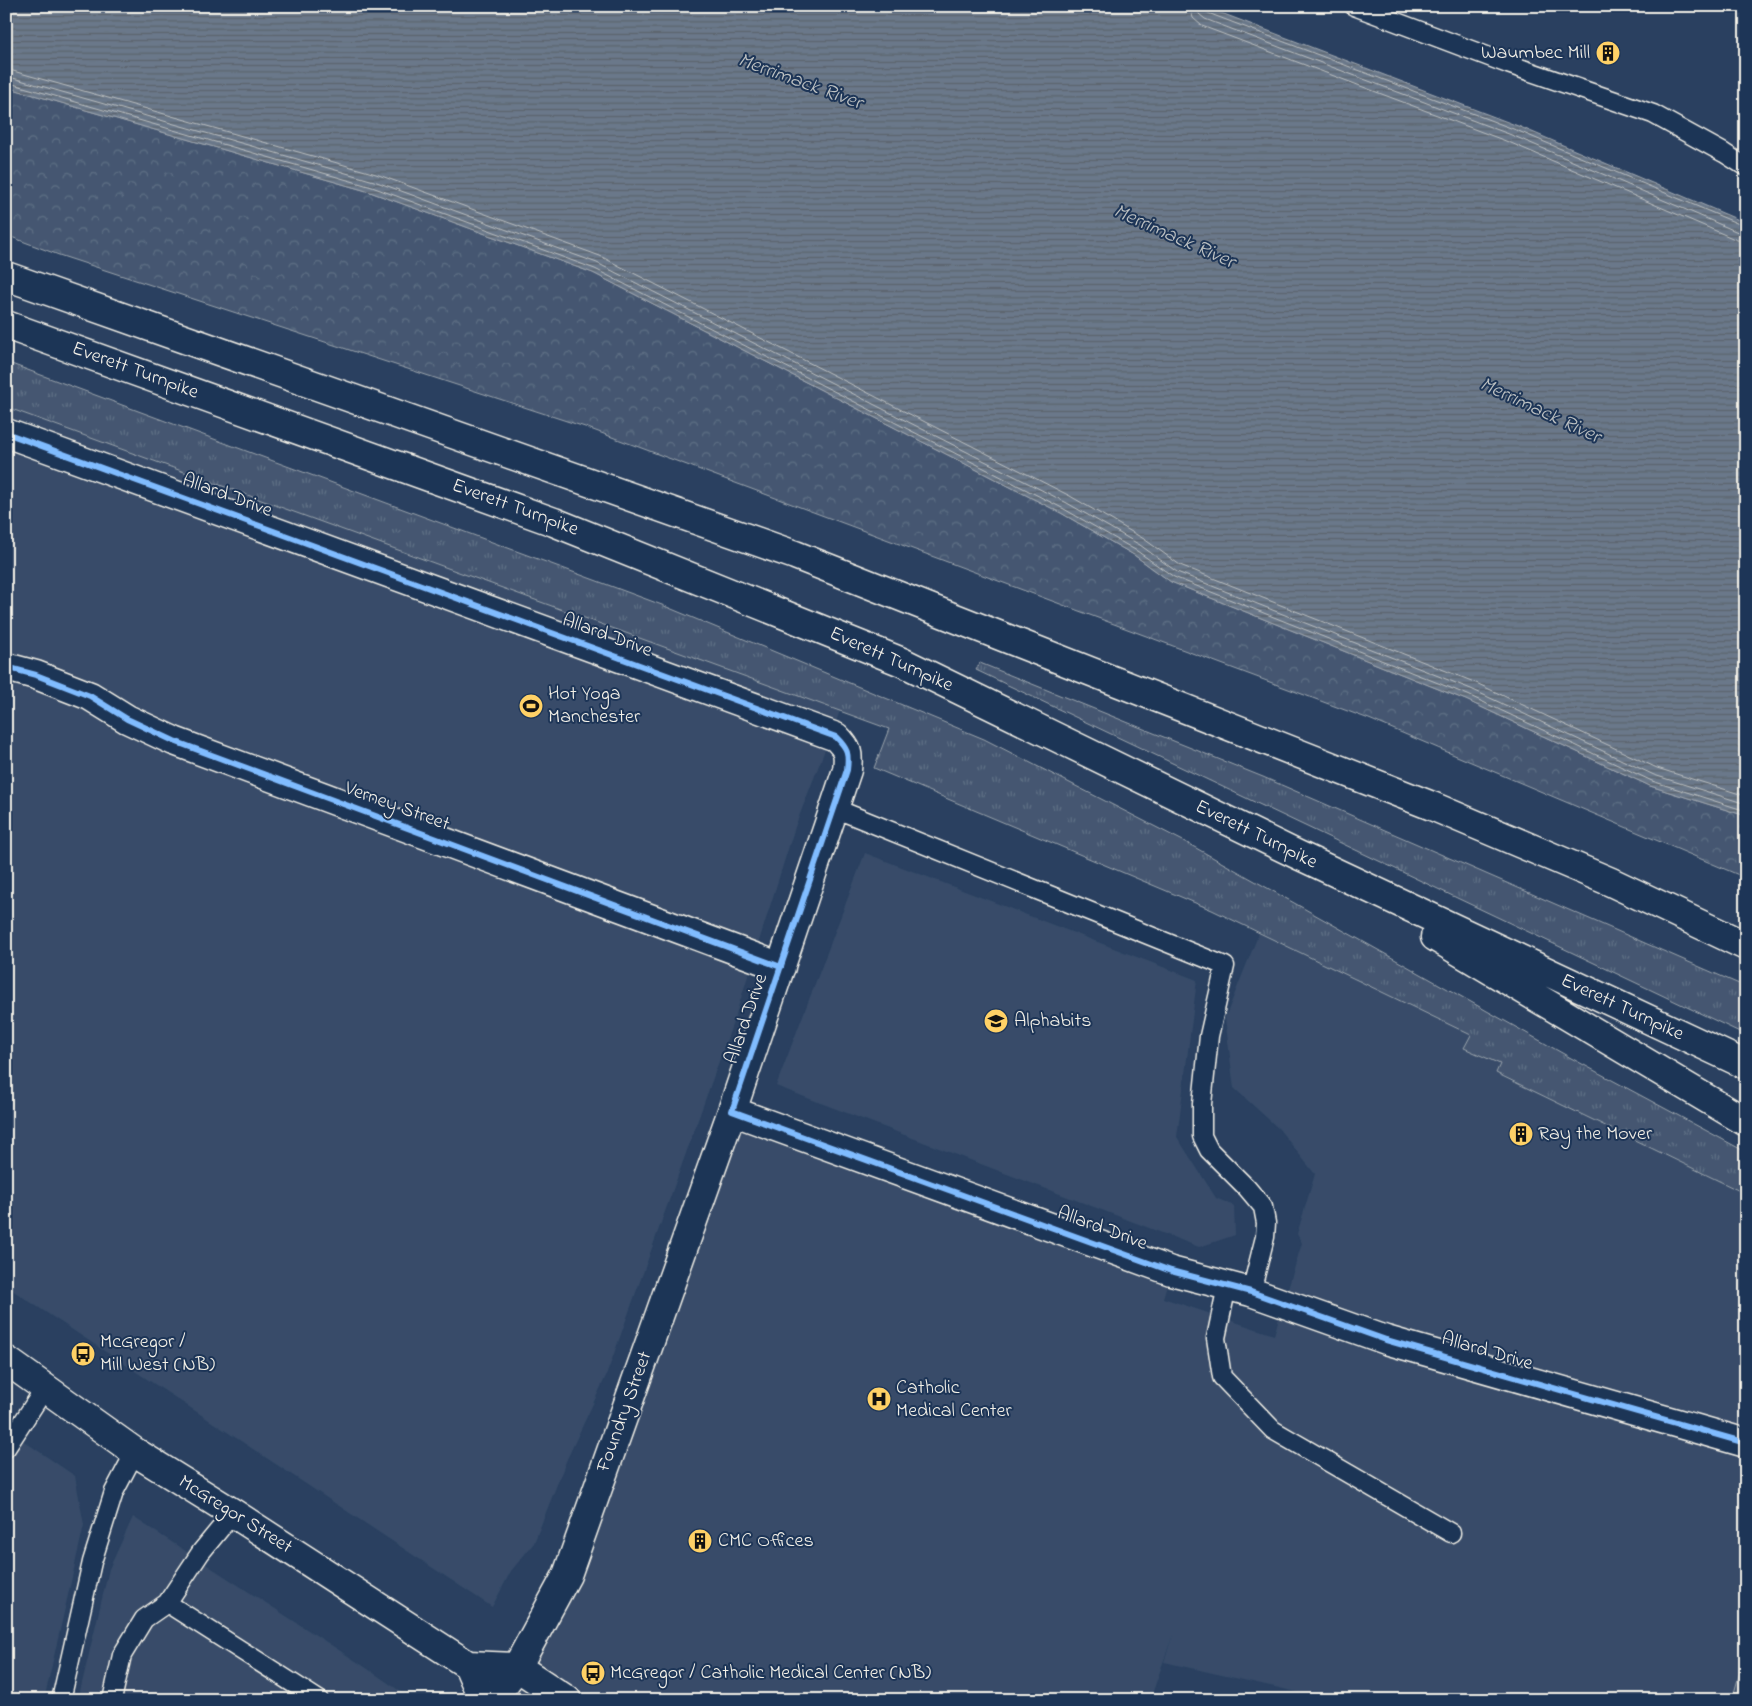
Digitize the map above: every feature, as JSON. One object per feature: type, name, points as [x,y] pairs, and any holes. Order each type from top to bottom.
[{"type":"main road","points":[[6,276],[794,555],[1432,806],[1611,882],[1746,946]]},
{"type":"main road","name":"Everett Turnpike","points":[[6,325],[554,522],[893,658],[1296,854],[1746,1065]]},
{"type":"main road","name":"Allard Drive","points":[[6,433],[836,737],[846,746],[848,756],[847,770],[732,1111],[1171,1271],[1239,1289],[1386,1340],[1746,1443]]},
{"type":"main road","name":"Verney Street","points":[[6,667],[36,675],[90,696],[127,719],[174,741],[781,967]]},
{"type":"main road","points":[[1296,854],[1746,1122]]},
{"type":"main road","points":[[1611,882],[1746,927]]},
{"type":"main road","name":"Foundry Street","points":[[492,1700],[517,1667],[567,1575],[732,1111]]},
{"type":"main road","name":"McGregor Street","points":[[6,1360],[135,1452],[468,1665]]},
{"type":"main road","points":[[484,1700],[468,1665],[517,1667],[567,1700]]},
{"type":"lane","points":[[1354,6],[1508,64],[1653,114],[1746,167]]},
{"type":"lane","points":[[834,808],[1224,966],[1210,1036],[1202,1104],[1202,1136],[1209,1150],[1247,1188],[1262,1207],[1266,1223],[1265,1237],[1216,1338],[1222,1377],[1273,1430],[1451,1533]]},
{"type":"lane","points":[[6,1448],[45,1388]]},
{"type":"lane","points":[[61,1700],[92,1562],[114,1492],[135,1452]]},
{"type":"lane","points":[[112,1700],[122,1655],[144,1619],[167,1603],[201,1552],[233,1513]]},
{"type":"lane","points":[[167,1603],[319,1700]]},
{"type":"shaded area","points":[[6,407],[840,711],[795,827],[736,1014],[606,1376],[567,1459],[534,1543],[511,1571],[492,1607],[6,1286]]},
{"type":"shaded area","name":"Alphabits","points":[[865,853],[1197,980],[1177,1137],[1216,1198],[1234,1206],[1235,1235],[1199,1247],[776,1086]]},
{"type":"shaded area","points":[[1259,933],[1472,1035],[1500,1064],[1496,1073],[1746,1194],[1746,1651],[1732,1700],[1332,1700],[1164,1662],[1173,1634],[1150,1700],[491,1700],[531,1676],[732,1111],[1171,1271],[1163,1298],[1274,1335],[1302,1243],[1297,1234],[1315,1174],[1279,1129],[1234,1088],[1225,1018]]},
{"type":"shaded area","points":[[6,1429],[75,1476],[84,1525],[44,1700],[6,1700]]},
{"type":"shaded area","points":[[133,1517],[413,1700],[78,1700],[109,1569]]},
{"type":"green space","points":[[6,87],[370,192],[593,273],[1061,513],[1134,555],[1171,582],[1466,700],[1650,786],[1746,816],[1746,878],[1369,719],[585,427],[59,255],[6,235]]},
{"type":"green space","points":[[6,362],[662,605],[984,739],[1187,843],[1571,1058],[1746,1152],[1746,1194],[1496,1073],[1500,1064],[1464,1048],[1471,1035],[1212,910],[874,768],[889,729],[6,407]]},
{"type":"green space","points":[[980,663],[1263,777],[1746,987],[1746,1035],[976,670]]},
{"type":"green space","points":[[1746,1651],[1746,1700],[1732,1700]]},
{"type":"water","name":"Merrimack River","points":[[6,6],[1203,6],[1518,126],[1746,223],[1746,816],[1650,786],[1466,700],[1171,582],[1134,555],[1061,513],[593,273],[370,192],[6,87]]},
{"type":"cycle path","points":[[6,433],[836,737],[847,752],[847,770],[732,1111],[1171,1271],[1251,1292],[1386,1340],[1746,1443]]},
{"type":"cycle path","points":[[6,667],[36,675],[90,696],[127,719],[174,741],[781,967]]},
{"type":"place","name":"Waumbec Mill","points":[[1608,53]]},
{"type":"place","name":"Hot Yoga Manchester","points":[[531,706]]},
{"type":"place","name":"Alphabits","points":[[996,1021]]},
{"type":"place","name":"Ray the Mover","points":[[1521,1134]]},
{"type":"place","name":"McGregor / Mill West (NB)","points":[[83,1354]]},
{"type":"place","name":"Catholic Medical Center","points":[[879,1399]]},
{"type":"place","name":"CMC Offices","points":[[700,1541]]},
{"type":"place","name":"McGregor / Catholic Medical Center (NB)","points":[[593,1673]]}]
